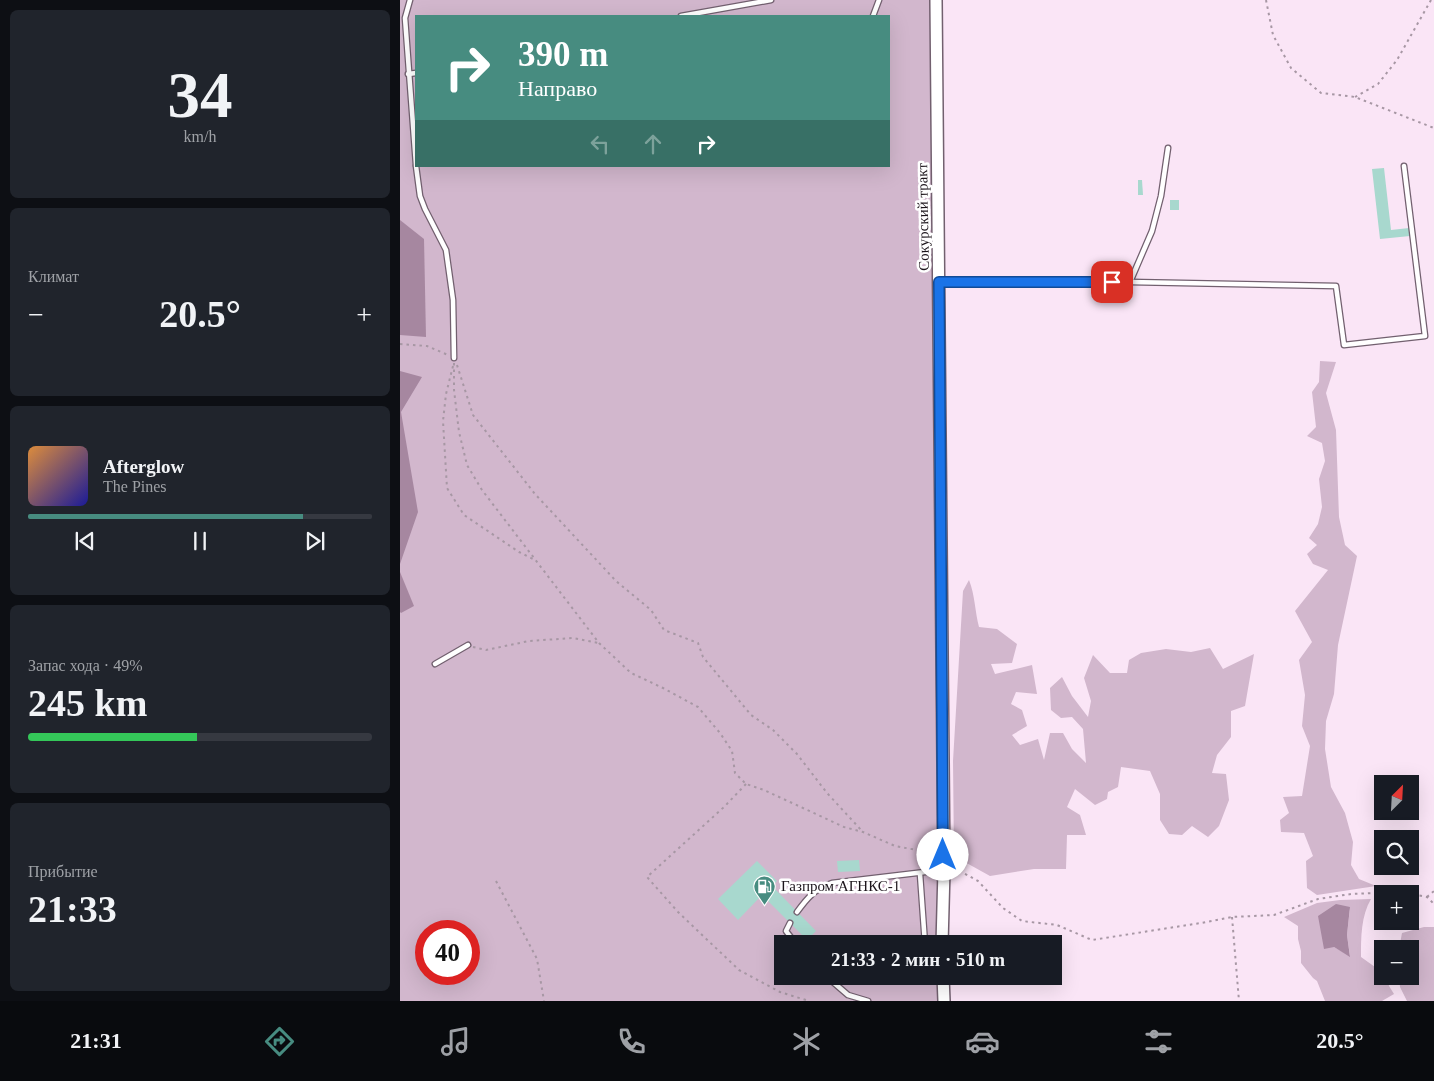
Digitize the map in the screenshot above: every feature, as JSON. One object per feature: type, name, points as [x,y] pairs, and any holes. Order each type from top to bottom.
[{"type":"street","name":"Сокурский тракт","points":[[936,0],[944,870],[942,935]]},
{"type":"street","points":[[943,985],[944,1001]]},
{"type":"lane","points":[[410,0],[405,18],[415,148]]},
{"type":"lane","points":[[687,15],[771,0]]},
{"type":"lane","points":[[873,15],[879,0]]},
{"type":"lane","points":[[408,74],[415,72]]},
{"type":"lane","points":[[1130,282],[1152,231],[1161,196],[1168,148]]},
{"type":"lane","points":[[939,282],[1130,282],[1336,286],[1344,345],[1425,336],[1404,166]]},
{"type":"lane","points":[[416,167],[420,196],[446,250],[453,300],[454,358]]},
{"type":"lane","points":[[435,664],[468,645]]},
{"type":"lane","points":[[797,912],[804,902],[820,887],[944,870]]},
{"type":"lane","points":[[920,874],[924,935]]},
{"type":"lane","points":[[789,935],[786,931],[790,923]]},
{"type":"lane","points":[[836,985],[848,995],[868,1001]]},
{"type":"path","points":[[1266,0],[1273,35],[1291,68],[1321,93],[1355,97],[1434,128]]},
{"type":"path","points":[[1355,97],[1378,84],[1396,60],[1431,0]]},
{"type":"path","points":[[400,344],[427,346],[454,358],[473,415],[535,494],[616,581],[652,610],[664,630],[698,643],[703,657],[751,715],[773,730],[798,754],[827,793],[863,832]]},
{"type":"path","points":[[454,358],[455,399],[459,432],[467,465],[482,490],[599,644],[631,674],[663,688],[698,707],[720,733],[732,751],[735,773],[746,784],[764,790],[844,827],[863,832],[895,846],[943,855]]},
{"type":"path","points":[[454,358],[446,394],[443,421],[447,488],[464,515],[518,552],[535,560]]},
{"type":"path","points":[[468,645],[486,650],[529,641],[574,638],[599,644]]},
{"type":"path","points":[[746,784],[724,807],[647,877],[678,912],[739,970],[780,992],[809,1001]]},
{"type":"path","points":[[944,870],[958,870],[978,881],[1003,908],[1022,921],[1057,925],[1092,940],[1232,917],[1274,915],[1318,900],[1351,894],[1401,892],[1427,897],[1434,904]]},
{"type":"path","points":[[496,881],[537,959],[544,1001]]},
{"type":"path","points":[[1427,897],[1434,891]]},
{"type":"path","points":[[1232,917],[1239,1001]]},
{"type":"shaded area","points":[[400,0],[936,0],[942,935],[774,935],[774,985],[943,985],[944,1001],[400,1001]]},
{"type":"shaded area","points":[[400,220],[424,239],[426,337],[400,335]]},
{"type":"shaded area","points":[[1320,361],[1336,362],[1326,393],[1336,430],[1339,517],[1345,545],[1357,556],[1338,645],[1334,694],[1326,721],[1325,749],[1331,787],[1345,813],[1353,842],[1351,865],[1359,879],[1374,886],[1317,895],[1307,888],[1306,861],[1313,856],[1304,833],[1281,832],[1280,820],[1289,813],[1283,797],[1302,796],[1310,746],[1302,726],[1305,695],[1299,660],[1312,642],[1295,611],[1328,570],[1313,564],[1307,554],[1317,545],[1309,538],[1318,524],[1322,507],[1319,479],[1325,461],[1322,443],[1307,436],[1316,427],[1312,392],[1319,382]]},
{"type":"shaded area","points":[[400,371],[422,377],[401,412],[418,512],[400,564]]},
{"type":"shaded area","points":[[400,572],[414,606],[401,613],[400,612]]},
{"type":"shaded area","points":[[969,580],[979,627],[997,629],[1017,644],[1012,663],[991,664],[995,674],[1032,665],[1037,694],[1016,692],[1011,704],[1022,710],[1027,726],[1012,735],[1020,745],[1038,739],[1044,760],[1050,733],[1063,733],[1072,749],[1086,763],[1083,729],[1072,717],[1061,718],[1051,710],[1050,688],[1062,677],[1072,696],[1088,717],[1091,701],[1084,678],[1093,655],[1110,673],[1127,673],[1129,660],[1141,653],[1166,649],[1191,652],[1210,648],[1223,669],[1254,654],[1245,706],[1231,711],[1231,737],[1217,755],[1212,773],[1226,774],[1229,800],[1219,826],[1208,837],[1192,826],[1182,835],[1169,834],[1160,820],[1160,794],[1150,771],[1121,767],[1118,787],[1108,792],[1107,799],[1095,805],[1075,789],[1067,807],[1080,815],[1086,835],[1067,835],[1066,869],[1034,869],[990,876],[954,856],[953,761],[963,591]]},
{"type":"shaded area","points":[[1371,899],[1363,920],[1361,957],[1374,966],[1374,985],[1389,985],[1394,994],[1382,1001],[1325,1001],[1317,981],[1301,963],[1298,926],[1284,917],[1317,903]],"holes":[[[1350,908],[1347,935],[1350,956],[1334,947]]]},
{"type":"shaded area","points":[[1336,904],[1350,907],[1347,935],[1350,957],[1334,947],[1324,949],[1318,916]]},
{"type":"shaded area","points":[[1434,927],[1434,1001],[1407,1001],[1400,987],[1400,985],[1419,985],[1419,940],[1401,940],[1402,933],[1419,930],[1419,928]]},
{"type":"building","points":[[1384,168],[1391,230],[1409,228],[1410,236],[1380,239],[1372,169]]},
{"type":"building","points":[[1138,180],[1142,180],[1143,195],[1138,195]]},
{"type":"building","points":[[1170,200],[1179,200],[1179,210],[1170,210]]},
{"type":"building","points":[[859,860],[860,871],[838,872],[837,861]]},
{"type":"building","points":[[757,861],[777,881],[772,886],[816,931],[812,935],[802,935],[762,895],[738,920],[718,899]]},
{"type":"place","name":"Газпром АГНКС-1","points":[[765,905]]},
{"type":"route","points":[[943,855],[939,282],[1112,282]]}]
